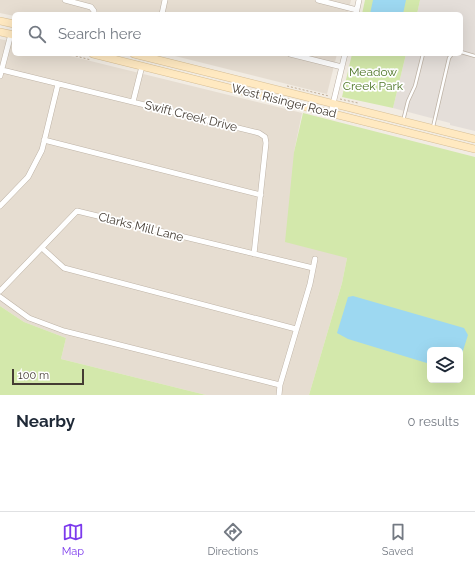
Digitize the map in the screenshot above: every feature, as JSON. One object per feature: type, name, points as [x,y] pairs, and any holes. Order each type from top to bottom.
[{"type":"main road","points":[[0,21],[12,24]]},
{"type":"main road","points":[[0,32],[12,34]]},
{"type":"main road","name":"West Risinger Road","points":[[101,56],[475,149]]},
{"type":"main road","name":"West Risinger Road","points":[[142,56],[475,139]]},
{"type":"main road","points":[[386,127],[393,126],[427,134],[433,128]]},
{"type":"street","points":[[65,0],[91,7],[94,12]]},
{"type":"street","points":[[163,12],[166,0]]},
{"type":"street","points":[[318,0],[356,12],[359,0]]},
{"type":"street","points":[[0,76],[12,37]]},
{"type":"street","points":[[298,56],[342,67]]},
{"type":"street","points":[[331,112],[345,56]]},
{"type":"street","points":[[133,102],[142,66]]},
{"type":"street","name":"Swift Creek Drive","points":[[2,70],[259,133],[265,137],[266,143],[254,254]]},
{"type":"street","points":[[0,206],[28,177],[42,150],[58,84]]},
{"type":"street","points":[[44,140],[261,195]]},
{"type":"street","name":"Clarks Mill Lane","points":[[0,291],[77,211],[313,268]]},
{"type":"street","points":[[42,248],[64,268],[296,329]]},
{"type":"street","points":[[279,395],[280,385],[310,284],[315,259]]},
{"type":"street","points":[[0,297],[29,318],[64,331],[280,385]]},
{"type":"lane","points":[[463,53],[475,56]]},
{"type":"lane","points":[[403,121],[408,101],[415,86],[422,56]]},
{"type":"lane","points":[[433,128],[450,56]]},
{"type":"shaded area","points":[[0,0],[351,0],[348,12],[12,12],[12,16],[0,13]]},
{"type":"shaded area","points":[[420,0],[475,0],[475,131],[393,108],[406,56],[463,56],[463,12],[417,12]]},
{"type":"shaded area","points":[[0,39],[12,42],[12,56],[70,56],[302,113],[294,152],[347,258],[342,283],[309,395],[206,395],[61,359],[66,338],[24,322],[0,306]]},
{"type":"shaded area","points":[[175,56],[336,56],[327,94]]},
{"type":"green space","points":[[365,0],[420,0],[417,12],[362,12]]},
{"type":"green space","name":"Meadow Creek Park","points":[[352,56],[406,56],[393,108],[342,97]]},
{"type":"green space","points":[[303,113],[475,157],[475,395],[309,395],[342,283],[347,258],[285,242],[294,152]]},
{"type":"green space","points":[[0,306],[24,322],[66,338],[61,359],[206,395],[0,395]]},
{"type":"water","points":[[373,0],[406,0],[403,12],[370,12]]},
{"type":"water","points":[[353,296],[464,328],[468,335],[463,351],[463,347],[427,347],[427,363],[348,339],[337,333],[348,297]]}]
